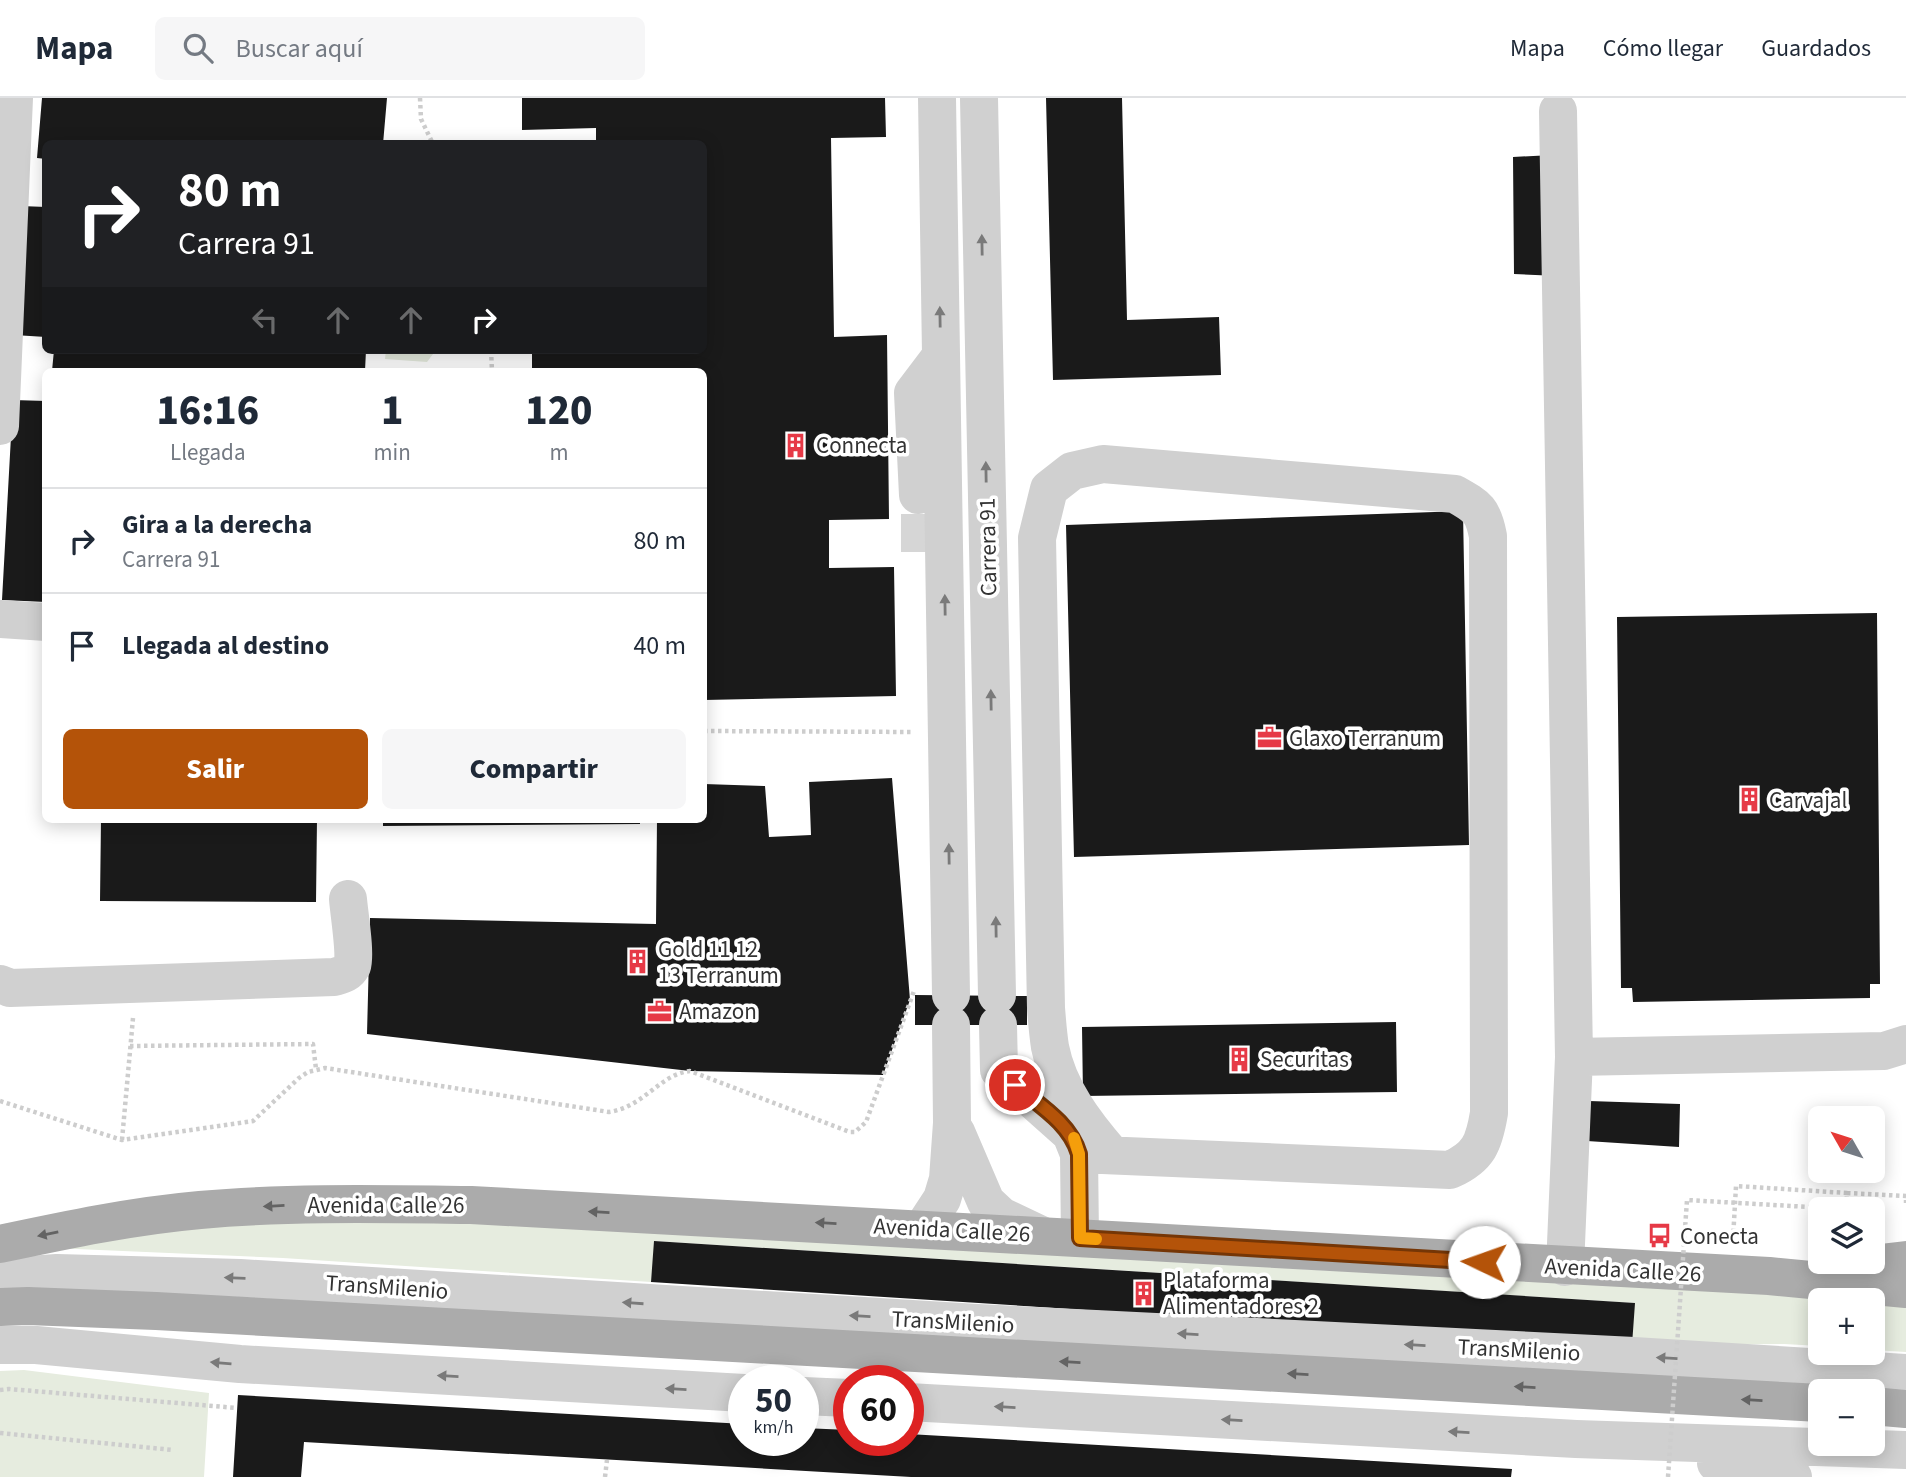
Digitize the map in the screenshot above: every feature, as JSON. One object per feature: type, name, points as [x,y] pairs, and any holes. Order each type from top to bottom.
[{"type":"main road","name":"Avenida Calle 26","points":[[0,1244],[76,1228],[198,1210],[314,1204],[471,1205],[1769,1276],[1906,1289]]},
{"type":"main road","points":[[1769,1276],[1906,1260]]},
{"type":"main road","points":[[0,1307],[170,1312],[1808,1403]]},
{"type":"main road","points":[[1885,1407],[1906,1409]]},
{"type":"street","points":[[0,426],[14,98]]},
{"type":"street","name":"Carrera 91","points":[[923,1228],[946,1188],[952,1123],[952,1069],[939,1003],[946,698],[937,98]]},
{"type":"street","name":"Carrera 91","points":[[979,98],[999,1070]]},
{"type":"street","points":[[1558,111],[1574,1057],[1565,1266]]},
{"type":"street","points":[[919,514],[913,393],[941,356]]},
{"type":"street","points":[[952,1069],[999,1070],[1096,1154],[1450,1170],[1469,1161],[1485,1139],[1489,1113],[1488,536],[1484,517],[1471,503],[1455,494],[1103,464],[1072,471],[1049,489],[1037,538],[1046,1008],[1050,1049],[1066,1093],[1084,1123],[1096,1154],[1080,1238]]},
{"type":"street","points":[[920,568],[921,647],[946,698]]},
{"type":"street","points":[[0,619],[42,622]]},
{"type":"street","points":[[0,984],[10,988],[334,977],[345,974],[352,966],[348,899]]},
{"type":"street","points":[[1574,1057],[1884,1051],[1906,1044]]},
{"type":"street","name":"Carrera 91","points":[[952,1123],[986,1202],[1001,1216],[1041,1235]]},
{"type":"street","name":"TransMilenio","points":[[0,1277],[57,1273],[240,1278],[977,1323],[1634,1356],[1906,1373]]},
{"type":"street","points":[[0,1345],[36,1345],[240,1364],[728,1391]]},
{"type":"street","points":[[924,1403],[1576,1439],[1906,1450]]},
{"type":"street","points":[[1576,1439],[1793,1477]]},
{"type":"path","points":[[420,98],[421,119],[431,140]]},
{"type":"path","points":[[707,731],[921,733]]},
{"type":"path","points":[[122,1140],[135,984]]},
{"type":"path","points":[[0,1101],[122,1140],[253,1121],[299,1078],[325,1068],[609,1112],[632,1106],[674,1075],[690,1071],[855,1132],[866,1122],[905,1012],[939,1003]]},
{"type":"path","points":[[130,1046],[313,1044],[317,1069]]},
{"type":"path","points":[[1731,1275],[1736,1186],[1906,1196],[1906,1203]]},
{"type":"path","points":[[1846,1197],[1847,1193]]},
{"type":"path","points":[[1668,1477],[1687,1200],[1808,1207]]},
{"type":"path","points":[[0,1390],[237,1408]]},
{"type":"path","points":[[0,1433],[173,1450]]},
{"type":"path","points":[[605,1477],[607,1460]]},
{"type":"shaded area","points":[[386,354],[433,354],[427,362],[385,359]]},
{"type":"shaded area","points":[[413,1218],[661,1228],[1317,1270],[1652,1284],[1808,1295],[1808,1345],[1632,1345],[1634,1303],[655,1241],[651,1282],[283,1258],[30,1247],[210,1224]]},
{"type":"shaded area","points":[[1885,1300],[1906,1303],[1906,1352],[1885,1351]]},
{"type":"shaded area","points":[[24,1370],[209,1393],[204,1477],[0,1477],[0,1371]]},
{"type":"building","points":[[42,98],[387,98],[383,140],[42,140],[42,159],[37,158]]},
{"type":"building","name":"Connecta","points":[[522,98],[885,98],[886,137],[831,138],[834,337],[887,335],[889,519],[829,520],[829,568],[894,567],[896,696],[707,700],[707,368],[532,368],[532,354],[707,354],[707,140],[596,140],[596,128],[522,130]]},
{"type":"building","points":[[1046,98],[1122,98],[1127,320],[1219,317],[1221,375],[1053,380]]},
{"type":"building","points":[[1552,155],[1558,276],[1514,274],[1513,157]]},
{"type":"building","points":[[21,206],[42,207],[42,337],[14,335]]},
{"type":"building","points":[[54,354],[366,354],[365,368],[52,368]]},
{"type":"building","points":[[13,400],[42,401],[42,602],[2,600]]},
{"type":"building","name":"Glaxo Terranum","points":[[1463,511],[1469,845],[1074,857],[1066,525]]},
{"type":"building","name":"Carvajal","points":[[1877,613],[1880,984],[1870,984],[1870,998],[1633,1002],[1632,988],[1621,988],[1617,617]]},
{"type":"building","name":"Gold 11 12 13 Terranum","points":[[892,778],[910,1000],[883,1075],[690,1071],[367,1034],[370,918],[656,924],[657,823],[707,823],[707,784],[765,786],[769,837],[811,835],[809,782]]},
{"type":"building","points":[[101,823],[317,823],[316,902],[100,901]]},
{"type":"building","points":[[383,823],[640,823],[640,824],[383,826]]},
{"type":"building","points":[[915,995],[1027,996],[1027,1025],[915,1025]]},
{"type":"building","name":"Securitas","points":[[1396,1022],[1397,1092],[1083,1096],[1082,1027]]},
{"type":"building","points":[[1589,1101],[1680,1104],[1679,1147],[1587,1141]]},
{"type":"building","name":"Plataforma Alimentadores 2","points":[[654,1241],[1635,1303],[1632,1345],[651,1282]]},
{"type":"building","points":[[238,1395],[728,1423],[728,1456],[819,1456],[819,1429],[833,1429],[833,1456],[924,1456],[924,1435],[1512,1469],[1511,1477],[911,1477],[304,1442],[301,1477],[233,1477]]},
{"type":"tunnel","points":[[920,514],[920,568]]},
{"type":"slow traffic","points":[[1074,1138],[1079,1154],[1080,1238],[1096,1239]]},
{"type":"place","name":"Connecta","points":[[796,445]]},
{"type":"place","name":"Glaxo Terranum","points":[[1269,738]]},
{"type":"place","name":"Carvajal","points":[[1749,800]]},
{"type":"place","name":"Gold 11 12 13 Terranum","points":[[638,962]]},
{"type":"place","name":"Amazon","points":[[659,1011]]},
{"type":"place","name":"Securitas","points":[[1240,1059]]},
{"type":"place","name":"Conecta","points":[[1660,1236]]},
{"type":"place","name":"Plataforma Alimentadores 2","points":[[1143,1293]]},
{"type":"route","points":[[1015,1085],[1072,1134],[1076,1143],[1079,1154],[1080,1238],[1484,1262]]}]
